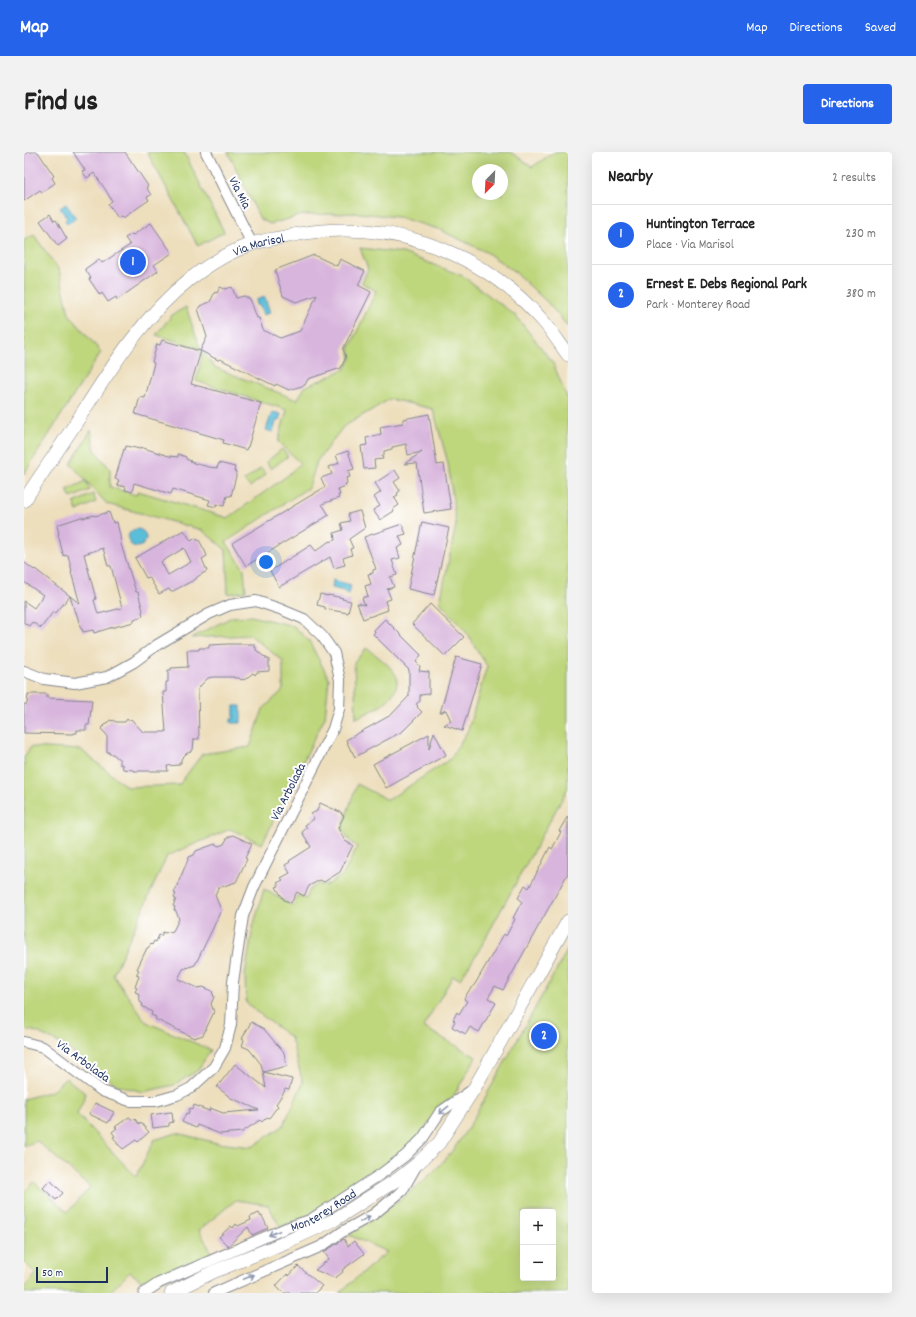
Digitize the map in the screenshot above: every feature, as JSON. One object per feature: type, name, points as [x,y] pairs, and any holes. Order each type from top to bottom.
[{"type":"street","name":"Via Mia","points":[[206,152],[252,244]]},
{"type":"street","name":"Via Marisol","points":[[24,501],[120,354],[145,321],[190,279],[212,264],[252,244],[297,234],[328,230],[362,230],[393,234],[424,242],[460,256],[491,274],[521,298],[543,321],[568,355]]},
{"type":"street","name":"Via Arbolada","points":[[24,670],[44,679],[75,683],[108,677],[134,662],[157,645],[209,614],[230,605],[256,601],[304,619],[322,636],[334,653],[340,680],[339,709],[332,729],[254,887],[243,916],[233,982],[231,1025],[225,1048],[214,1067],[191,1088],[177,1095],[156,1101],[130,1101],[102,1091],[43,1046],[24,1042]]},
{"type":"street","name":"Monterey Road","points":[[171,1293],[213,1272],[286,1242],[334,1220],[398,1179],[418,1163],[439,1143],[475,1087],[568,921]]},
{"type":"street","name":"Monterey Road","points":[[144,1293],[159,1283],[286,1228],[310,1220],[381,1174],[404,1156],[423,1138],[440,1112],[475,1087]]},
{"type":"street","name":"Monterey Road","points":[[214,1293],[322,1246],[342,1232],[374,1214],[402,1191],[418,1163]]},
{"type":"green space","points":[[147,152],[184,152],[224,232],[198,246]]},
{"type":"green space","points":[[228,152],[511,152],[532,167],[554,152],[568,152],[568,327],[548,303],[515,272],[486,252],[438,229],[397,217],[359,213],[303,215],[270,224],[260,219]]},
{"type":"green space","points":[[34,235],[59,270],[69,314],[101,352],[24,474],[24,240]]},
{"type":"green space","points":[[360,248],[403,253],[463,276],[516,316],[553,363],[568,400],[568,788],[478,952],[460,979],[453,976],[423,1027],[476,1057],[453,1097],[439,1108],[411,1145],[374,1173],[306,1217],[280,1227],[268,1205],[236,1200],[199,1230],[214,1257],[148,1286],[130,1272],[109,1293],[24,1293],[24,1288],[36,1274],[24,1262],[24,1192],[34,1182],[68,1212],[90,1187],[37,1141],[24,1146],[24,1099],[52,1091],[66,1078],[86,1094],[77,1114],[136,1177],[154,1140],[177,1133],[217,1143],[252,1147],[283,1126],[303,1083],[291,1038],[246,1003],[245,975],[253,927],[264,889],[293,906],[298,895],[306,899],[310,889],[318,884],[325,886],[343,875],[357,847],[349,840],[342,828],[357,784],[388,800],[450,759],[468,730],[487,666],[466,632],[440,602],[456,525],[448,463],[433,409],[390,399],[343,427],[317,461],[309,487],[226,542],[244,569],[246,591],[228,594],[226,550],[202,530],[107,504],[71,464],[91,430],[95,450],[110,469],[110,487],[136,495],[138,491],[228,518],[287,476],[300,463],[278,442],[287,410],[196,381],[202,357],[196,347],[156,335],[172,315],[186,307],[200,348],[214,367],[297,400],[305,387],[345,369],[351,358],[349,349],[376,291],[362,283],[368,269]]},
{"type":"green space","points":[[282,449],[288,456],[271,469],[266,462]]},
{"type":"green space","points":[[261,468],[266,474],[250,487],[244,481]]},
{"type":"green space","points":[[86,481],[90,490],[71,498],[67,490]]},
{"type":"green space","points":[[93,494],[96,502],[77,511],[74,503]]},
{"type":"green space","points":[[251,616],[294,626],[309,641],[329,679],[325,717],[262,844],[230,829],[167,856],[113,975],[146,1022],[211,1050],[197,1071],[174,1085],[143,1092],[117,1085],[61,1044],[37,1032],[24,1029],[24,757],[31,747],[81,750],[127,787],[179,785],[202,754],[250,747],[263,709],[283,690],[283,661],[250,635],[191,638],[232,617]]},
{"type":"green space","points":[[366,648],[390,667],[396,675],[397,682],[392,696],[388,700],[373,710],[356,718],[354,663]]},
{"type":"green space","points":[[568,949],[568,1293],[339,1293],[387,1252],[349,1235],[395,1203],[428,1177],[452,1152],[460,1141]]},
{"type":"water","points":[[66,204],[76,218],[67,224],[65,220],[67,218],[60,208]]},
{"type":"water","points":[[265,297],[270,313],[263,315],[259,305],[257,305],[256,300]]},
{"type":"water","points":[[272,412],[281,414],[279,420],[277,419],[273,432],[266,430]]},
{"type":"water","points":[[137,529],[143,532],[146,538],[143,544],[137,547],[131,544],[128,538],[131,532]]},
{"type":"water","points":[[333,580],[351,585],[349,594],[332,588]]},
{"type":"water","points":[[234,706],[241,706],[241,723],[231,723],[231,719],[234,719]]},
{"type":"building","points":[[28,152],[38,152],[54,176],[52,178],[55,183],[42,192],[40,190],[24,201],[24,155]]},
{"type":"building","points":[[73,152],[125,152],[148,186],[146,187],[151,195],[147,197],[149,200],[123,218],[121,216],[118,218],[108,204],[112,201],[105,189],[94,173],[87,178],[82,171],[85,170]]},
{"type":"building","points":[[50,214],[54,221],[56,220],[67,239],[58,246],[40,221]]},
{"type":"building","points":[[151,223],[172,253],[154,265],[158,271],[117,300],[116,297],[108,302],[102,293],[100,295],[89,279],[91,278],[85,269],[99,259],[102,263],[130,245],[125,238],[132,234],[133,235]]},
{"type":"building","points":[[314,255],[337,266],[340,259],[365,271],[358,285],[371,292],[343,349],[346,357],[341,368],[308,379],[305,385],[289,390],[276,384],[275,386],[201,351],[191,384],[261,403],[246,450],[223,443],[224,440],[135,414],[140,397],[145,398],[157,344],[160,345],[162,340],[200,351],[207,337],[198,309],[200,306],[210,302],[215,292],[217,293],[220,287],[225,289],[232,287],[236,298],[244,296],[250,299],[263,330],[280,338],[300,331],[317,295],[296,302],[283,296],[275,270]]},
{"type":"building","points":[[429,414],[437,465],[444,464],[451,509],[424,513],[417,463],[404,464],[422,452],[408,455],[406,444],[392,447],[392,449],[384,451],[384,456],[382,456],[383,459],[374,460],[375,468],[364,469],[361,446],[367,445],[366,438],[381,434],[380,427],[403,423],[403,419]]},
{"type":"building","points":[[126,446],[140,449],[140,447],[169,456],[178,457],[178,454],[186,457],[186,459],[191,461],[190,462],[209,467],[217,468],[219,463],[235,467],[234,471],[236,472],[236,476],[231,496],[227,496],[224,506],[216,504],[216,507],[208,505],[210,500],[173,489],[171,494],[134,483],[132,492],[125,490],[126,487],[117,485],[119,480],[115,479]]},
{"type":"building","points":[[348,451],[354,469],[348,471],[350,477],[346,478],[346,486],[338,489],[340,495],[338,495],[339,498],[322,504],[329,515],[246,566],[232,543],[325,487],[321,478],[332,474],[329,467],[339,463],[336,455]]},
{"type":"building","points":[[395,470],[400,478],[394,482],[400,491],[397,493],[398,495],[394,497],[399,505],[393,509],[394,511],[380,520],[373,510],[380,506],[374,497],[381,492],[375,483]]},
{"type":"building","points":[[360,511],[365,528],[349,539],[353,548],[350,549],[352,555],[343,558],[345,565],[334,568],[330,557],[279,587],[270,571],[311,545],[316,551],[328,542],[335,540],[334,533],[343,530],[341,523],[350,521],[348,514]]},
{"type":"building","points":[[109,512],[113,523],[117,522],[121,544],[136,592],[138,592],[143,616],[134,619],[134,622],[94,633],[93,630],[83,632],[76,612],[75,613],[70,596],[80,604],[68,555],[64,556],[63,554],[57,525],[81,517],[95,516]],"holes":[[[103,548],[108,566],[111,566],[122,608],[98,614],[94,600],[96,599],[84,554]]]},
{"type":"building","points":[[422,522],[449,528],[434,595],[408,589]]},
{"type":"building","points":[[402,524],[406,534],[399,536],[403,545],[397,548],[400,558],[392,560],[397,575],[390,577],[394,587],[387,589],[391,599],[385,601],[388,610],[363,619],[357,603],[365,605],[362,598],[368,596],[365,586],[371,584],[368,574],[373,573],[373,570],[376,569],[364,537]]},
{"type":"building","points":[[184,530],[191,541],[196,538],[199,540],[207,556],[202,559],[207,571],[196,579],[171,592],[169,589],[159,594],[149,577],[146,578],[135,558]],"holes":[[[184,548],[191,562],[168,575],[161,562]]]},
{"type":"building","points":[[24,562],[70,596],[55,614],[53,612],[41,628],[32,622],[29,626],[24,623],[24,601],[34,608],[43,595],[24,582]]},
{"type":"building","points":[[320,594],[351,601],[348,613],[325,609],[325,607],[317,605]]},
{"type":"building","points":[[430,604],[464,637],[445,656],[412,624]]},
{"type":"building","points":[[385,619],[421,655],[416,662],[420,666],[419,671],[429,672],[429,694],[420,695],[420,701],[416,704],[422,712],[403,731],[355,757],[346,740],[391,715],[409,696],[409,670],[373,634],[375,632],[374,630]]},
{"type":"building","points":[[254,644],[256,650],[266,657],[266,659],[269,659],[269,671],[257,672],[255,675],[253,673],[244,680],[234,677],[208,678],[198,689],[199,739],[194,739],[193,750],[181,759],[181,763],[179,763],[179,765],[167,766],[168,771],[134,771],[123,769],[122,764],[120,765],[120,760],[113,754],[109,754],[109,752],[107,752],[107,735],[101,729],[110,720],[125,722],[127,719],[129,721],[131,719],[143,732],[166,732],[163,692],[166,692],[168,670],[171,670],[171,668],[188,667],[187,650],[209,648],[209,645]]},
{"type":"building","points":[[456,657],[482,664],[462,731],[444,725],[451,721],[446,710],[440,713]]},
{"type":"building","points":[[28,694],[47,694],[47,698],[92,700],[89,725],[86,725],[86,730],[77,730],[77,733],[74,734],[24,733],[24,704],[27,704]]},
{"type":"building","points":[[434,732],[446,755],[386,788],[373,764],[429,734],[429,749]]},
{"type":"building","points":[[320,803],[342,813],[341,814],[344,816],[338,828],[345,841],[353,845],[340,872],[324,882],[320,880],[309,886],[304,896],[297,892],[291,903],[284,900],[276,887],[279,886],[277,883],[283,880],[281,878],[290,873],[285,865],[311,847],[302,832],[307,828],[305,825],[314,819],[311,814],[317,811]]},
{"type":"building","points":[[568,816],[568,873],[503,990],[495,986],[488,998],[496,1003],[479,1032],[470,1027],[466,1034],[452,1027],[455,1021],[453,1020],[457,1012],[459,1014],[467,1001],[464,999],[468,992],[475,984],[504,934],[506,936],[513,923],[515,919],[513,918],[522,901],[518,898],[525,885],[529,888],[550,847],[552,849],[561,832],[559,831]]},
{"type":"building","points":[[233,835],[252,844],[245,858],[247,859],[236,882],[218,888],[215,895],[221,910],[195,965],[183,969],[178,979],[198,988],[203,987],[212,991],[214,997],[211,1004],[214,1012],[203,1035],[194,1038],[155,1019],[156,1017],[151,1015],[152,1012],[142,1006],[143,1004],[140,1002],[138,993],[135,992],[137,988],[135,987],[139,976],[136,975],[139,970],[137,969],[147,948],[151,944],[152,945],[154,941],[156,942],[159,935],[161,936],[163,932],[173,931],[179,919],[176,911],[174,910],[175,907],[173,906],[176,899],[174,898],[176,894],[174,893],[189,857],[194,855],[196,851],[215,844],[219,846],[224,844],[228,837]]},
{"type":"building","points":[[251,1022],[264,1029],[284,1053],[287,1066],[263,1072],[261,1064],[249,1049],[242,1046],[244,1040],[242,1039]]},
{"type":"building","points":[[235,1064],[266,1088],[263,1072],[292,1079],[289,1090],[285,1089],[276,1104],[278,1106],[269,1118],[267,1117],[262,1122],[260,1120],[242,1132],[220,1134],[197,1125],[196,1128],[182,1122],[186,1113],[188,1114],[190,1108],[193,1109],[194,1105],[209,1111],[210,1108],[223,1113],[259,1110],[231,1098],[217,1087]]},
{"type":"building","points":[[95,1103],[114,1112],[108,1123],[89,1114]]},
{"type":"building","points":[[172,1112],[173,1122],[169,1123],[169,1126],[153,1128],[151,1115]]},
{"type":"building","points":[[129,1117],[133,1120],[135,1119],[139,1124],[140,1122],[149,1132],[138,1142],[136,1140],[123,1149],[117,1144],[113,1137],[115,1136],[112,1132],[117,1128],[115,1127]]},
{"type":"building","points":[[50,1180],[63,1193],[56,1200],[43,1188]]},
{"type":"building","points":[[259,1213],[268,1228],[252,1235],[248,1227],[228,1246],[219,1237],[231,1226],[233,1228],[236,1224],[238,1226],[251,1220],[250,1217]]},
{"type":"building","points":[[344,1239],[348,1246],[354,1241],[364,1254],[342,1270],[343,1272],[335,1278],[315,1270],[329,1259],[324,1252]]},
{"type":"building","points":[[298,1266],[322,1286],[315,1293],[283,1293],[276,1286],[287,1274],[289,1276]]},
{"type":"place","name":"Huntington Terrace","points":[[133,262]]},
{"type":"place","name":"Ernest E. Debs Regional Park","points":[[544,1036]]}]
